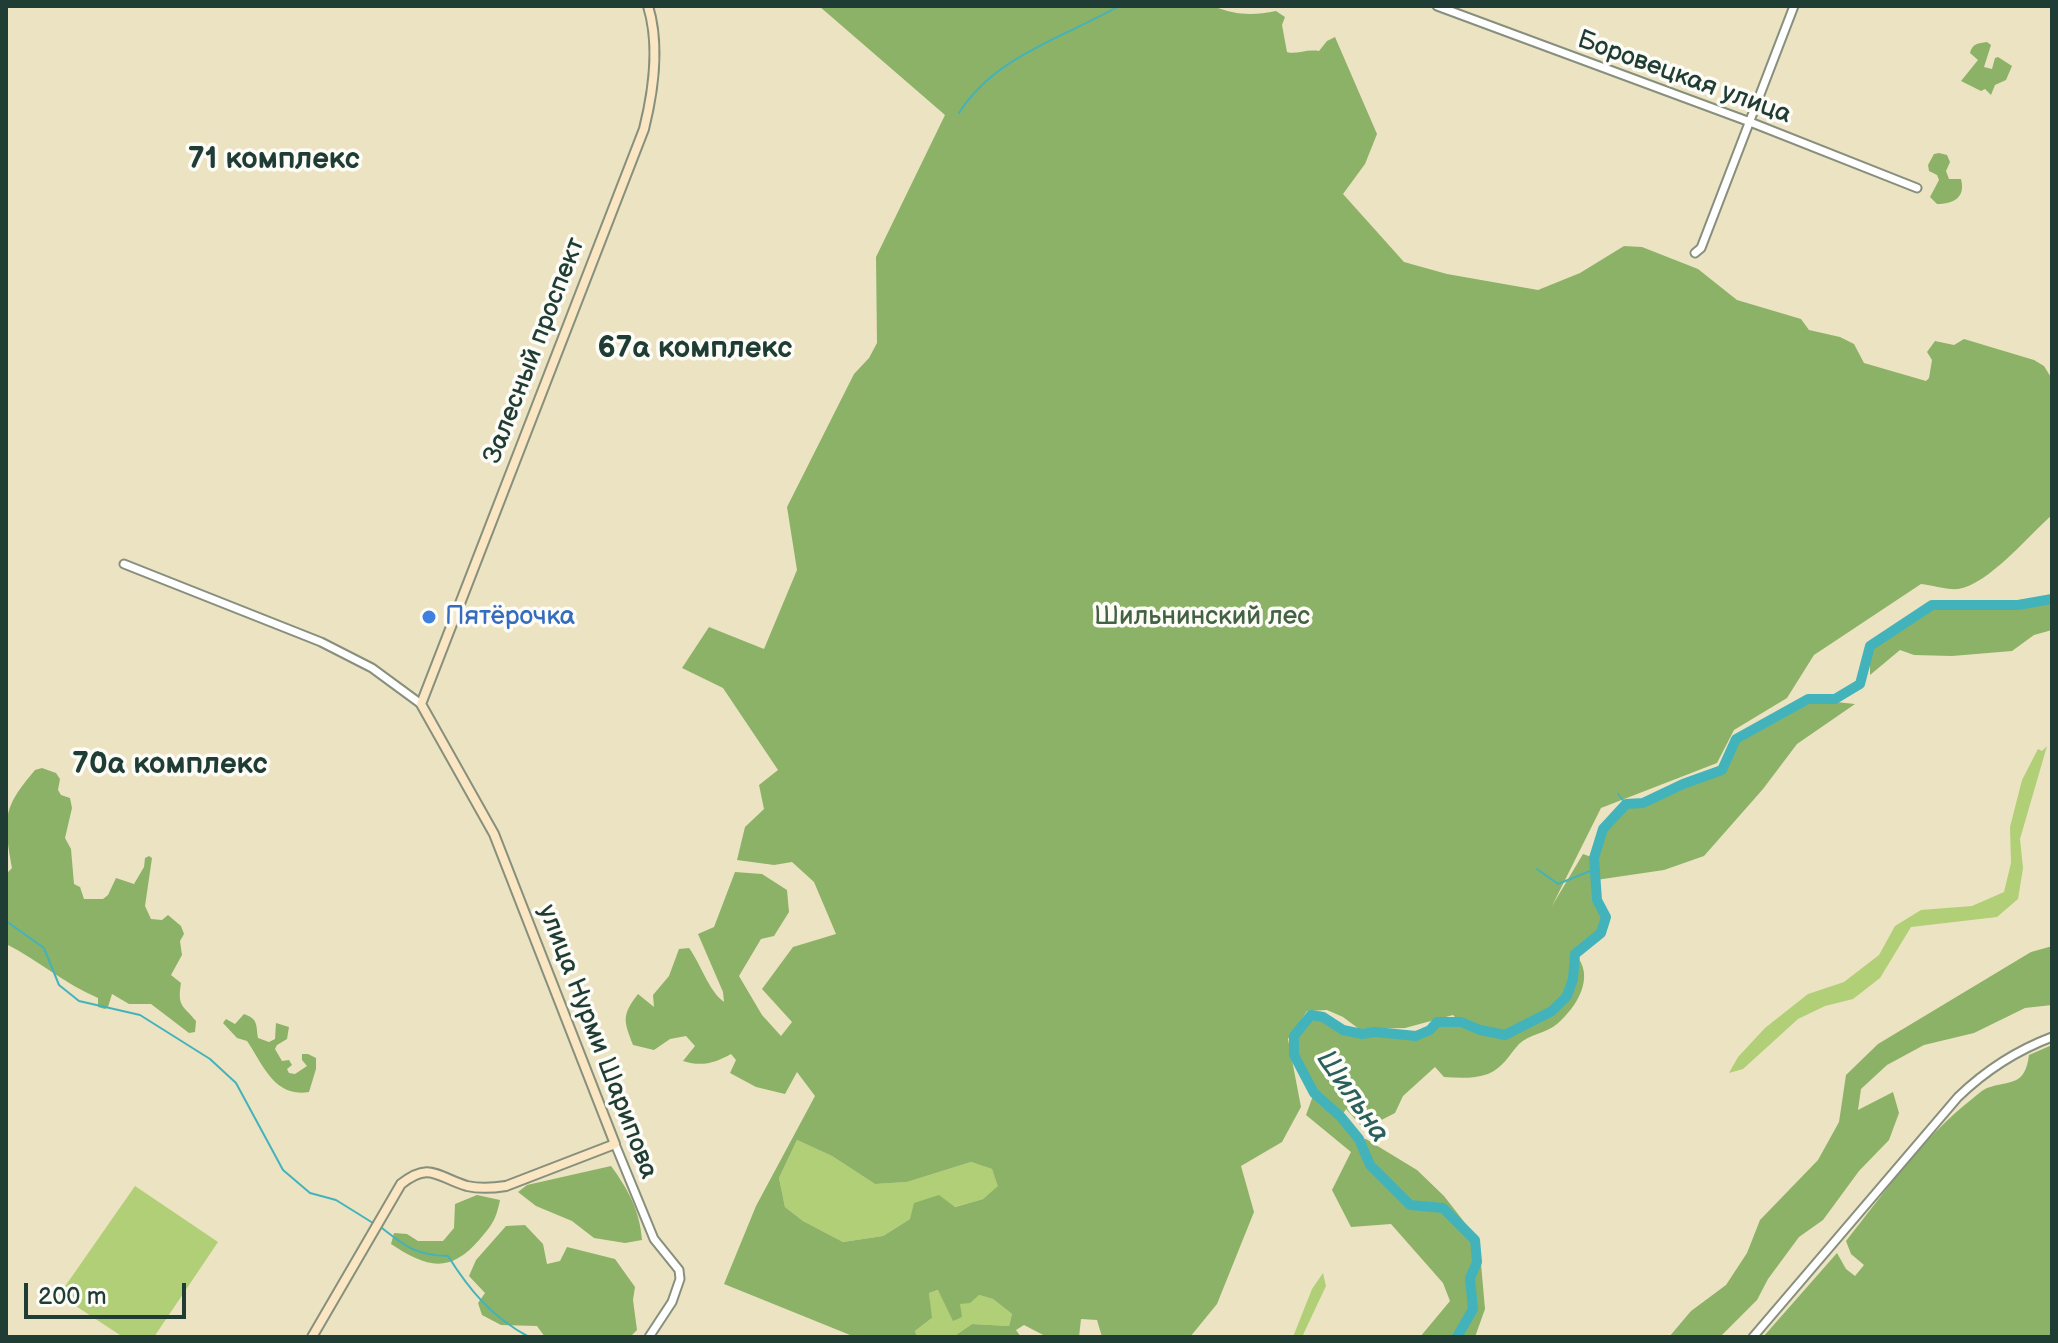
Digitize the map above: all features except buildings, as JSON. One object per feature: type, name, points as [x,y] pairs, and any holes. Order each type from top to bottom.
[{"type":"main road","name":"Залесный проспект","points":[[421,704],[644,129],[651,102],[655,50],[648,6]]},
{"type":"main road","name":"улица Нурми Шарипова","points":[[421,704],[488,822],[615,1144]]},
{"type":"main road","points":[[312,1337],[401,1184],[412,1175],[424,1171],[439,1173],[468,1186],[506,1186],[615,1144]]},
{"type":"street","name":"Боровецкая улица","points":[[1437,6],[1750,122],[1917,188]]},
{"type":"street","points":[[1695,253],[1701,248],[1794,6]]},
{"type":"street","points":[[124,564],[321,642],[372,668],[421,704]]},
{"type":"street","points":[[1753,1337],[1958,1097],[2004,1059],[2052,1037]]},
{"type":"street","name":"улица Нурми Шарипова","points":[[615,1144],[654,1239],[679,1270],[680,1279],[672,1302],[649,1337]]},
{"type":"green space","name":"Шильнинский лес","points":[[819,6],[1213,6],[1244,14],[1276,11],[1285,17],[1282,25],[1287,52],[1319,51],[1335,37],[1377,134],[1365,164],[1343,194],[1404,262],[1447,274],[1538,290],[1580,273],[1624,246],[1642,247],[1698,269],[1737,300],[1801,319],[1809,330],[1840,337],[1854,344],[1864,363],[1926,381],[1932,360],[1927,352],[1935,341],[1954,345],[1964,339],[2034,360],[2044,366],[2052,379],[2052,515],[2008,558],[1982,578],[1958,589],[1921,584],[1814,655],[1787,698],[1734,730],[1717,763],[1601,808],[1552,906],[1583,854],[1594,858],[1603,829],[1626,804],[1643,803],[1722,770],[1736,739],[1808,699],[1855,704],[1797,744],[1763,789],[1704,856],[1664,870],[1596,880],[1597,900],[1606,917],[1601,933],[1575,954],[1584,972],[1584,981],[1577,1000],[1557,1024],[1523,1041],[1502,1065],[1488,1074],[1444,1077],[1435,1067],[1403,1096],[1395,1113],[1364,1129],[1346,1109],[1341,1117],[1359,1139],[1366,1139],[1417,1170],[1444,1196],[1479,1241],[1485,1309],[1475,1337],[1420,1337],[1450,1301],[1443,1283],[1391,1224],[1351,1227],[1332,1190],[1351,1152],[1306,1115],[1314,1093],[1294,1055],[1294,1036],[1311,1015],[1323,1017],[1343,1030],[1362,1034],[1375,1032],[1416,1036],[1430,1030],[1437,1022],[1460,1022],[1453,1015],[1405,1028],[1359,1029],[1327,1010],[1307,1011],[1288,1039],[1301,1107],[1282,1142],[1241,1166],[1254,1212],[1217,1304],[1190,1337],[1102,1337],[1097,1320],[1081,1319],[1079,1337],[1047,1337],[1024,1325],[1016,1330],[1021,1337],[953,1337],[972,1324],[1009,1326],[1012,1314],[993,1299],[979,1295],[970,1303],[960,1304],[962,1317],[953,1321],[938,1290],[929,1293],[932,1318],[915,1331],[917,1337],[855,1337],[724,1284],[756,1206],[815,1096],[797,1072],[785,1094],[756,1087],[730,1073],[736,1060],[731,1054],[708,1063],[683,1061],[695,1046],[686,1036],[670,1039],[654,1050],[633,1045],[626,1024],[627,1013],[638,994],[654,1007],[653,995],[669,976],[679,949],[689,948],[713,991],[724,1002],[723,992],[698,934],[714,927],[735,872],[762,874],[787,890],[789,912],[774,936],[761,939],[739,976],[762,1015],[781,1036],[792,1022],[762,989],[793,947],[836,934],[814,882],[792,862],[774,865],[737,860],[745,827],[764,809],[759,785],[778,770],[723,688],[682,668],[709,627],[764,649],[797,570],[787,507],[854,374],[869,358],[877,343],[876,257],[945,115]],"holes":[[[797,1140],[832,1156],[875,1184],[907,1182],[971,1162],[992,1169],[998,1186],[983,1199],[955,1207],[939,1195],[914,1203],[910,1219],[883,1236],[843,1242],[803,1221],[785,1207],[779,1178]]]},
{"type":"green space","points":[[1987,42],[1991,45],[1984,67],[1992,69],[1998,57],[2012,66],[2006,80],[1995,85],[1991,95],[1985,89],[1981,91],[1961,81],[1978,60],[1970,53],[1972,48]]},
{"type":"green space","points":[[1934,154],[1947,155],[1950,162],[1946,171],[1949,179],[1961,179],[1962,191],[1957,199],[1937,204],[1930,197],[1939,180],[1929,171],[1928,165]]},
{"type":"green space","points":[[2052,599],[2052,630],[2034,635],[2012,651],[1952,656],[1914,655],[1900,650],[1870,675],[1870,646],[1932,605],[2018,605]]},
{"type":"green space","points":[[2047,746],[2020,839],[2023,868],[2018,899],[1997,917],[1911,927],[1880,978],[1853,999],[1825,1006],[1798,1019],[1743,1069],[1729,1073],[1738,1057],[1765,1028],[1808,994],[1844,982],[1879,955],[1895,926],[1921,910],[1972,906],[2004,892],[2011,863],[2010,827],[2022,780],[2038,749],[2042,751]]},
{"type":"green space","points":[[42,768],[56,773],[60,779],[58,790],[61,795],[70,798],[72,808],[65,838],[71,849],[74,884],[80,887],[84,899],[103,899],[116,878],[134,884],[144,867],[145,858],[152,858],[145,906],[151,919],[162,920],[168,915],[181,926],[184,934],[180,941],[182,955],[171,975],[181,983],[181,1001],[196,1021],[195,1032],[189,1033],[151,1004],[129,1004],[112,994],[108,1007],[98,1007],[98,998],[6,944],[6,874],[12,868],[7,838],[8,816],[16,795],[35,770]]},
{"type":"green space","points":[[2052,947],[2052,1005],[2025,1008],[1974,1033],[1924,1045],[1887,1065],[1861,1089],[1858,1110],[1893,1092],[1899,1113],[1889,1140],[1859,1171],[1823,1220],[1799,1237],[1768,1279],[1757,1300],[1720,1337],[1669,1337],[1691,1311],[1726,1285],[1747,1253],[1760,1220],[1818,1160],[1839,1122],[1846,1075],[1878,1044],[2031,952]]},
{"type":"green space","points":[[244,1014],[254,1020],[258,1038],[269,1042],[275,1039],[276,1023],[289,1027],[287,1039],[275,1049],[282,1061],[289,1060],[292,1065],[287,1069],[289,1073],[295,1074],[307,1066],[302,1054],[316,1058],[309,1092],[287,1090],[278,1085],[247,1041],[237,1038],[223,1023],[226,1019],[235,1024]]},
{"type":"green space","points":[[2052,1045],[2052,1337],[1763,1337],[1837,1253],[1846,1269],[1855,1276],[1864,1265],[1851,1254],[1846,1241],[1905,1166],[1954,1114],[1979,1093],[2020,1077],[2029,1055]]},
{"type":"green space","points":[[797,1140],[832,1156],[875,1184],[907,1182],[971,1162],[992,1169],[999,1186],[983,1199],[910,1219],[883,1236],[843,1242],[803,1221],[785,1207],[779,1178]]},
{"type":"green space","points":[[611,1166],[632,1201],[642,1240],[625,1243],[594,1238],[572,1221],[536,1206],[518,1192],[527,1185]]},
{"type":"green space","points":[[135,1186],[218,1242],[154,1337],[123,1337],[59,1295]]},
{"type":"green space","points":[[477,1195],[500,1200],[497,1212],[484,1234],[458,1258],[438,1264],[427,1262],[391,1244],[394,1233],[407,1234],[418,1241],[443,1241],[454,1228],[455,1204]]},
{"type":"green space","points":[[525,1225],[543,1244],[547,1264],[560,1261],[567,1247],[615,1259],[635,1287],[633,1300],[637,1330],[630,1337],[545,1337],[537,1326],[501,1325],[482,1315],[478,1303],[485,1293],[469,1276],[476,1260],[506,1226]]},
{"type":"green space","points":[[1323,1273],[1326,1286],[1302,1337],[1293,1337],[1312,1289]]},
{"type":"green space","points":[[939,1290],[943,1299],[960,1304],[979,1295],[993,1299],[1012,1314],[1009,1326],[972,1324],[953,1337],[917,1337],[915,1331],[931,1319],[929,1293]]},
{"type":"waterway","points":[[959,113],[974,93],[1011,63],[1119,6]]},
{"type":"waterway","name":"Шильна","points":[[1457,1337],[1473,1309],[1470,1278],[1477,1262],[1475,1240],[1443,1208],[1410,1205],[1370,1165],[1359,1139],[1341,1117],[1314,1093],[1294,1055],[1294,1036],[1311,1015],[1323,1017],[1343,1030],[1362,1034],[1375,1032],[1416,1036],[1430,1030],[1437,1022],[1461,1022],[1505,1035],[1552,1011],[1567,996],[1573,979],[1575,954],[1601,933],[1606,917],[1597,900],[1594,858],[1603,829],[1626,804],[1643,803],[1722,770],[1736,739],[1808,699],[1835,699],[1860,684],[1870,646],[1932,605],[2018,605],[2052,599]]},
{"type":"waterway","points":[[1618,794],[1626,804]]},
{"type":"waterway","points":[[1537,869],[1558,884],[1595,869]]},
{"type":"waterway","points":[[6,921],[44,948],[59,985],[79,1001],[140,1015],[210,1059],[236,1083],[283,1170],[310,1193],[336,1200],[373,1223]]},
{"type":"waterway","points":[[382,1228],[412,1249],[448,1256],[483,1302],[504,1321],[529,1337]]},
{"type":"place","name":"Пятёрочка","points":[[429,617]]},
{"type":"district","name":"71 комплекс","points":[[274,160]]},
{"type":"district","name":"67а комплекс","points":[[695,349]]},
{"type":"district","name":"70а комплекс","points":[[170,765]]}]
